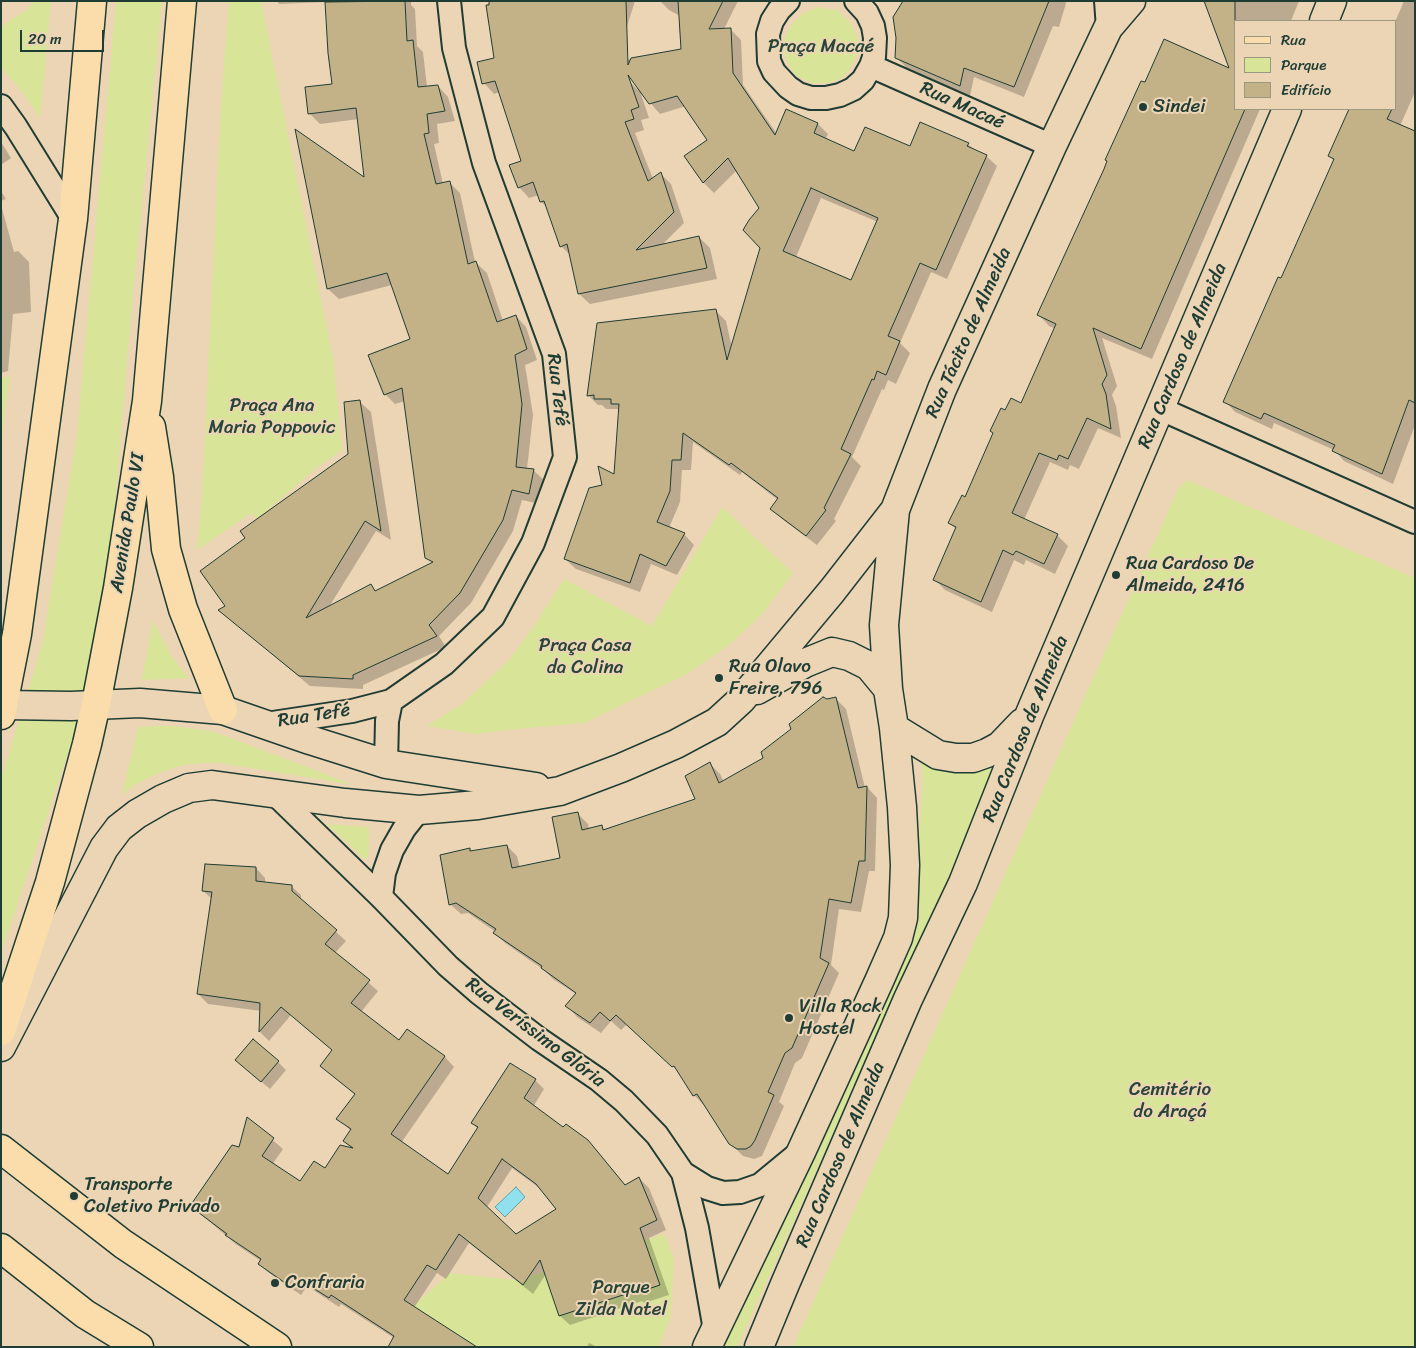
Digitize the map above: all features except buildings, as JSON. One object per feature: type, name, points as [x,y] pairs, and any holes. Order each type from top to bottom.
[{"type":"main road","points":[[92,1],[73,219],[17,634],[2,710],[140,703],[223,710],[386,764],[560,790]]},
{"type":"main road","name":"Avenida Paulo VI","points":[[1,1031],[50,882],[96,704],[118,588],[147,401],[182,1]]},
{"type":"main road","name":"Rua Tácito de Almeida","points":[[888,689],[884,625],[895,510],[942,389],[1052,146],[1108,28],[1131,1]]},
{"type":"main road","points":[[1324,20],[1332,1]]},
{"type":"main road","name":"Rua Cardoso de Almeida","points":[[759,1347],[908,1000],[963,883],[1029,716],[1287,110]]},
{"type":"main road","points":[[147,401],[159,477],[166,549],[182,609],[223,710]]},
{"type":"main road","points":[[1,1047],[104,848],[120,828],[138,814],[163,799],[189,788],[212,785],[345,803],[419,810],[478,805],[560,790],[621,768],[676,744],[717,722],[741,700],[832,591],[895,510]]},
{"type":"main road","points":[[741,700],[805,663],[832,652],[849,656],[869,666],[888,689]]},
{"type":"main road","name":"Rua Cardoso de Almeida","points":[[711,1338],[801,1152],[898,938],[903,918],[905,866],[902,807],[888,689]]},
{"type":"main road","points":[[894,728],[938,755],[973,758],[1000,746],[1029,716]]},
{"type":"main road","points":[[1,1149],[123,1244],[277,1347]]},
{"type":"main road","points":[[1,1248],[85,1314],[139,1347]]},
{"type":"street","name":"Rua Tefé","points":[[266,724],[352,711],[391,701],[444,664],[493,618],[533,543],[565,457],[554,354],[484,163],[454,48],[449,1]]},
{"type":"street","points":[[788,1],[772,21],[768,34],[769,61],[774,72],[788,88],[798,94],[811,98],[826,98],[840,95],[853,89],[863,80],[872,66],[875,50],[873,26],[867,13],[856,1]]},
{"type":"street","points":[[1106,1],[1108,28]]},
{"type":"street","name":"Rua Macaé","points":[[872,66],[1052,146]]},
{"type":"street","points":[[1,106],[73,219]]},
{"type":"street","points":[[1161,409],[1415,522]]},
{"type":"street","points":[[386,764],[387,721],[391,701]]},
{"type":"street","name":"Rua Veríssimo Glória","points":[[274,793],[381,897],[429,948],[479,993],[539,1039],[599,1080],[624,1101],[657,1135],[683,1174],[697,1228],[711,1338]]},
{"type":"street","points":[[381,897],[384,873],[392,850],[404,829],[419,810]]},
{"type":"street","name":"Rua Veríssimo Glória","points":[[683,1174],[707,1188],[724,1193],[740,1192],[760,1185],[801,1152]]},
{"type":"green space","points":[[35,1],[51,1],[40,118],[23,93],[1,67],[1,27],[29,8]]},
{"type":"green space","points":[[116,1],[162,1],[131,315],[108,588],[72,741],[1,953],[1,779],[42,645],[77,435]]},
{"type":"green space","name":"Praça Ana Maria Poppovic","points":[[229,1],[261,1],[334,364],[342,450],[315,469],[257,519],[251,513],[197,550],[202,496],[221,104]]},
{"type":"green space","name":"Praça Macaé","points":[[819,7],[837,10],[850,22],[857,36],[858,52],[853,64],[843,77],[830,83],[812,83],[795,75],[786,60],[783,42],[791,25],[803,13]]},
{"type":"green space","points":[[10,376],[4,416],[1,466],[1,378]]},
{"type":"green space","name":"Cemitério do Araçá","points":[[1187,480],[1415,578],[1415,1347],[793,1347],[1178,489]]},
{"type":"green space","name":"Praça Casa da Colina","points":[[722,507],[793,573],[762,614],[729,645],[687,674],[584,723],[476,734],[427,726],[463,703],[509,660],[536,623],[564,579],[652,626]]},
{"type":"green space","points":[[153,620],[172,657],[189,678],[142,680]]},
{"type":"green space","points":[[175,726],[215,732],[354,785],[220,763],[202,763],[183,765],[156,774],[133,786],[122,795],[138,727]]},
{"type":"green space","points":[[918,743],[1006,748],[737,1347],[722,1347],[913,925],[923,778]]},
{"type":"green space","points":[[326,824],[369,827],[367,859],[363,859]]},
{"type":"green space","name":"Parque Zilda Natel","points":[[664,1234],[674,1259],[671,1315],[659,1347],[388,1347],[413,1306],[450,1273],[517,1280]]},
{"type":"water","points":[[516,1187],[525,1197],[505,1217],[495,1207]]},
{"type":"place","name":"Sindei","points":[[1143,107]]},
{"type":"place","name":"Rua Cardoso De Almeida, 2416","points":[[1116,575]]},
{"type":"place","name":"Rua Olavo Freire, 796","points":[[719,678]]},
{"type":"place","name":"Villa Rock Hostel","points":[[789,1018]]},
{"type":"place","name":"Transporte Coletivo Privado","points":[[74,1196]]},
{"type":"place","name":"Confraria","points":[[275,1283]]}]
